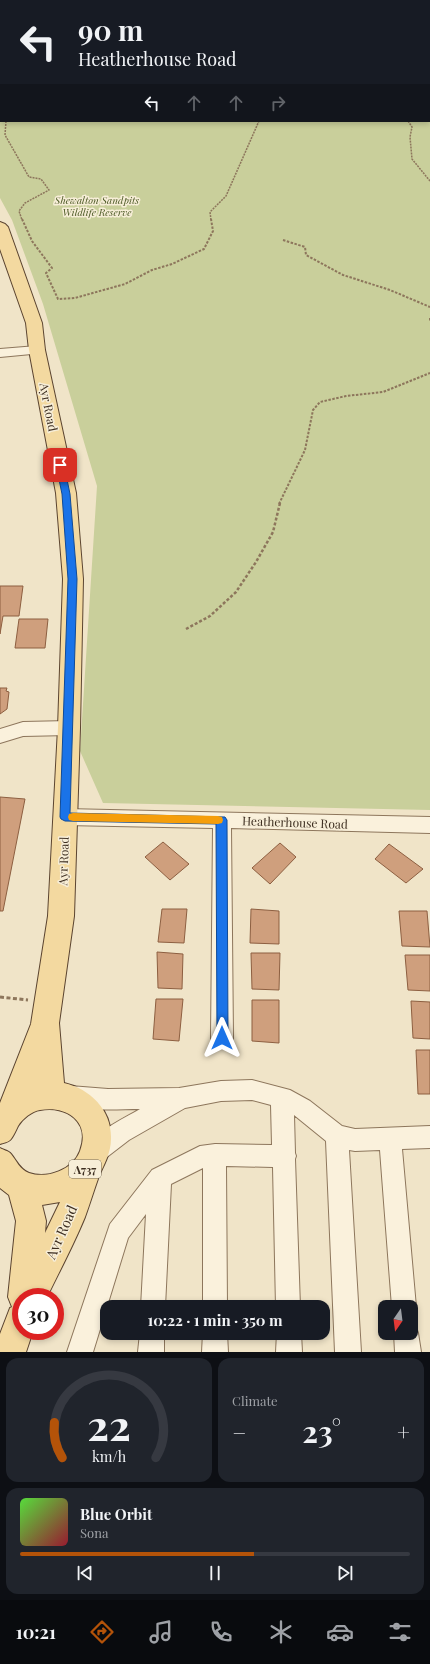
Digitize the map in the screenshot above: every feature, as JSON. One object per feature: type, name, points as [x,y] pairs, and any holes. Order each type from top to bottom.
[{"type":"main road","name":"Ayr Road","points":[[0,227],[34,324],[37,350],[66,494],[72,579],[69,728],[61,916],[47,1012],[3,1122]]},
{"type":"main road","name":"Ayr Road","points":[[47,1012],[59,1095]]},
{"type":"main road","points":[[3,1122],[23,1102],[36,1096],[59,1095]]},
{"type":"main road","name":"A737","points":[[8,1175],[37,1190],[53,1190],[67,1185],[79,1176],[92,1159],[97,1139],[95,1126],[89,1113],[79,1103],[59,1095]]},
{"type":"main road","name":"Ayr Road","points":[[35,1288],[70,1215],[92,1159]]},
{"type":"main road","name":"Ayr Road","points":[[8,1175],[31,1221],[25,1288]]},
{"type":"main road","points":[[10,1352],[14,1340]]},
{"type":"street","points":[[0,353],[37,350]]},
{"type":"street","points":[[0,736],[23,729],[69,728]]},
{"type":"street","name":"Heatherhouse Road","points":[[65,817],[430,825]]},
{"type":"street","points":[[222,820],[222,1038]]},
{"type":"street","points":[[59,1095],[108,1099],[178,1098],[221,1091],[252,1090],[282,1097],[302,1108],[337,1136],[355,1140],[430,1137]]},
{"type":"street","points":[[282,1097],[285,1156],[288,1300]]},
{"type":"street","points":[[92,1159],[121,1132],[178,1098]]},
{"type":"street","points":[[337,1136],[348,1352]]},
{"type":"street","points":[[390,1139],[403,1300]]},
{"type":"street","points":[[80,1352],[118,1232],[160,1178],[200,1157],[215,1155],[285,1156]]},
{"type":"street","points":[[215,1155],[215,1300]]},
{"type":"street","points":[[154,1300],[160,1178]]},
{"type":"street","points":[[151,1352],[152,1340]]},
{"type":"street","points":[[215,1340],[215,1352]]},
{"type":"street","points":[[289,1340],[289,1352]]},
{"type":"street","points":[[407,1340],[408,1352]]},
{"type":"path","points":[[6,122],[5,135],[29,177],[41,179],[49,190],[25,203],[19,211],[26,231],[33,244],[52,268],[46,272],[58,299],[75,298],[125,284],[152,270],[172,264],[204,249],[213,230],[210,212],[226,196],[259,122]]},
{"type":"path","points":[[409,122],[412,127],[410,137],[412,159],[430,182]]},
{"type":"path","points":[[283,240],[304,247],[306,255],[342,274],[390,290],[430,307]]},
{"type":"path","points":[[186,629],[210,616],[236,592],[256,562],[273,532],[279,505],[305,450],[313,410],[320,402],[346,396],[383,392],[430,373]]},
{"type":"path","points":[[0,997],[47,1012]]},
{"type":"green space","name":"Shewalton Sandpits Wildlife Reserve","points":[[0,122],[430,122],[430,810],[103,803],[80,751],[97,486],[43,304],[12,220],[0,198]]},
{"type":"building","points":[[0,586],[23,586],[19,616],[3,616],[0,634]]},
{"type":"building","points":[[19,619],[48,619],[45,648],[15,648]]},
{"type":"building","points":[[0,688],[7,688],[6,691],[9,692],[7,709],[0,714]]},
{"type":"building","points":[[0,797],[25,799],[3,911],[0,911]]},
{"type":"building","points":[[163,842],[189,864],[170,880],[145,857]]},
{"type":"building","points":[[280,843],[296,857],[270,884],[252,868]]},
{"type":"building","points":[[389,844],[423,869],[406,883],[375,859]]},
{"type":"building","points":[[162,909],[187,909],[184,943],[158,942]]},
{"type":"building","points":[[251,909],[279,911],[279,944],[250,943]]},
{"type":"building","points":[[399,911],[427,911],[430,947],[402,946]]},
{"type":"building","points":[[157,952],[183,954],[182,989],[158,988]]},
{"type":"building","points":[[251,953],[280,953],[279,990],[252,989]]},
{"type":"building","points":[[405,955],[430,955],[430,991],[408,990]]},
{"type":"building","points":[[156,999],[183,999],[179,1041],[153,1039]]},
{"type":"building","points":[[252,1000],[279,1000],[279,1043],[252,1041]]},
{"type":"building","points":[[411,1001],[430,1002],[430,1039],[413,1038]]},
{"type":"building","points":[[416,1050],[430,1050],[430,1094],[418,1094]]},
{"type":"slow traffic","points":[[73,817],[218,820]]},
{"type":"route","points":[[60,465],[66,494],[72,579],[69,728],[65,817],[222,820],[222,1038]]}]
